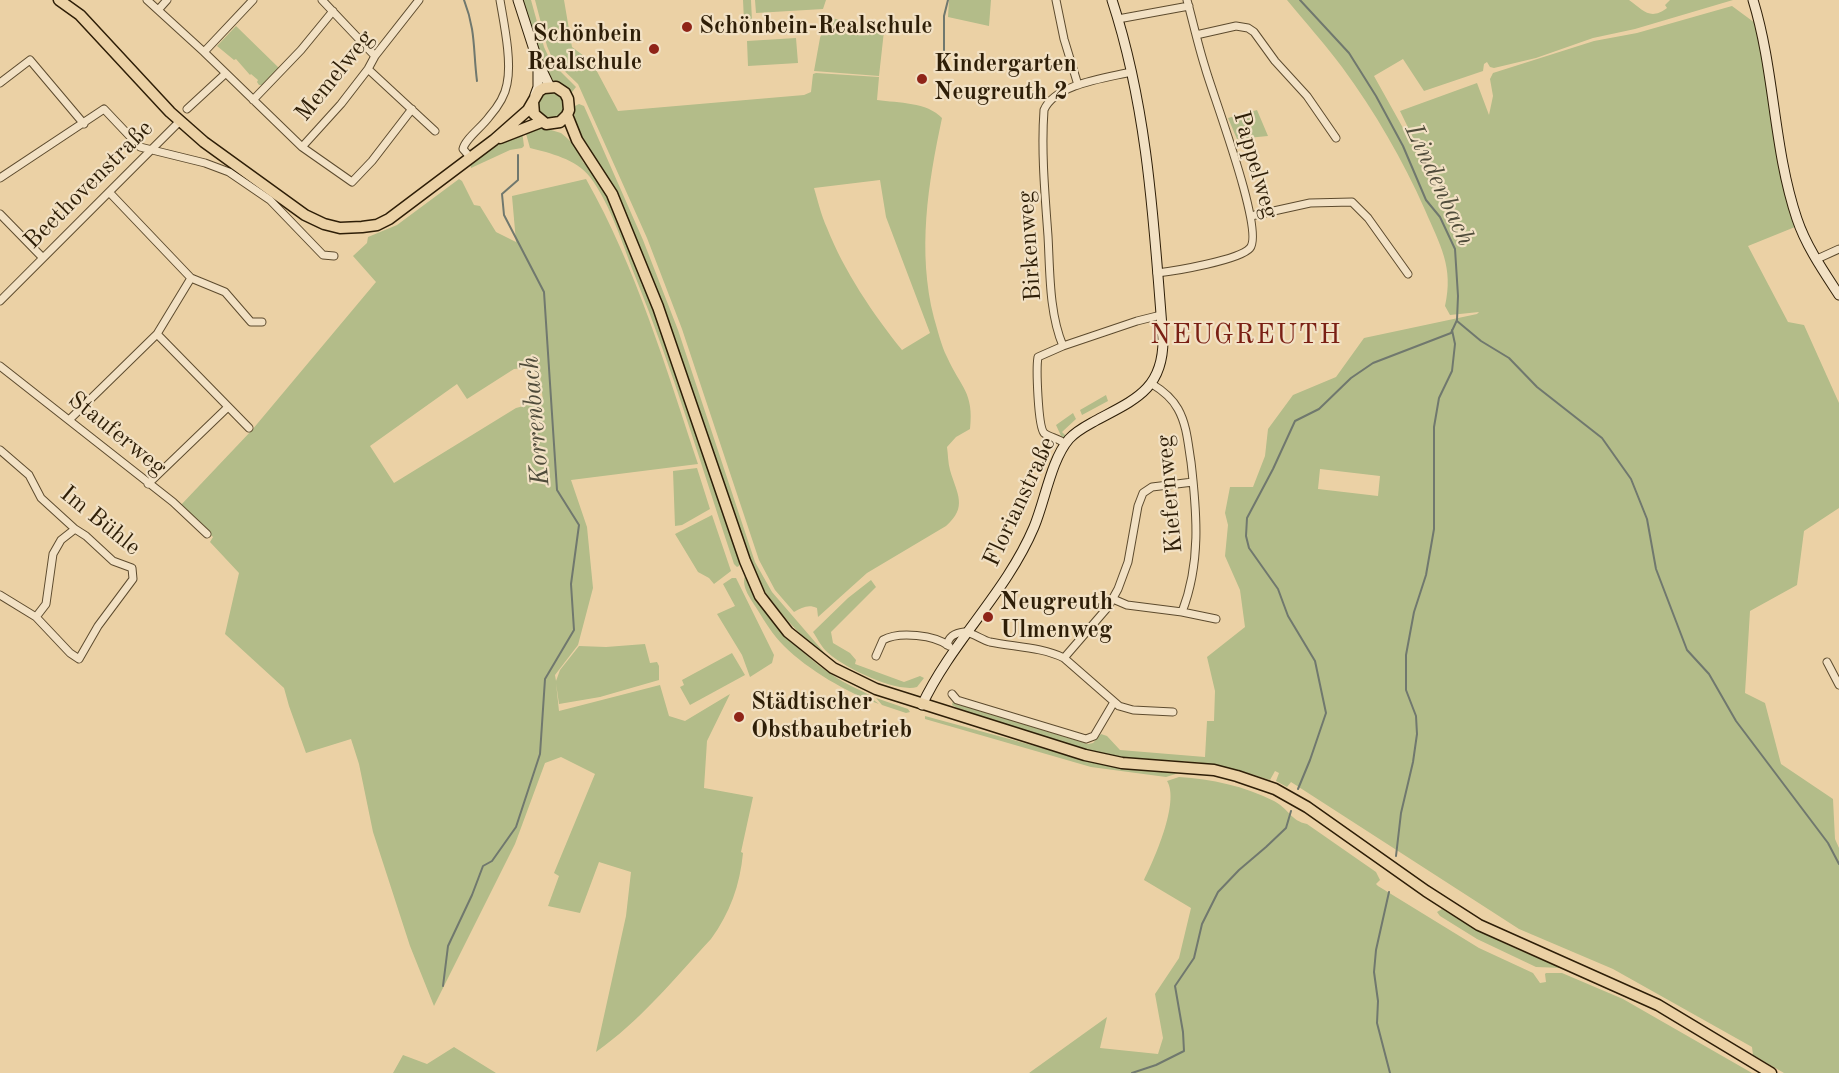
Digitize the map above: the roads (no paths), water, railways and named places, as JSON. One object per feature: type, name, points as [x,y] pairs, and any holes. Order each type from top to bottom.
[{"type":"main road","points":[[59,0],[80,15],[180,121],[204,142],[305,215],[324,224],[340,228],[377,225],[404,210],[494,140],[528,110],[544,88],[561,90],[570,104],[567,115],[556,124]]},
{"type":"main road","points":[[534,99],[534,114],[541,122],[556,124],[577,140]]},
{"type":"main road","points":[[567,115],[577,140],[612,194],[658,307],[745,561],[760,596],[788,632],[833,668],[876,689],[922,705],[1097,758],[1132,764],[1214,770],[1275,789],[1307,807],[1426,891],[1479,925],[1658,1005],[1771,1073]]},
{"type":"main road","points":[[494,140],[541,122]]},
{"type":"street","points":[[147,0],[302,147],[352,182],[372,161],[412,108]]},
{"type":"street","points":[[159,9],[167,0]]},
{"type":"street","points":[[204,52],[253,0]]},
{"type":"street","points":[[322,0],[375,56]]},
{"type":"street","name":"Memelweg","points":[[302,147],[341,104],[368,69],[375,56],[420,0]]},
{"type":"street","points":[[470,157],[463,149],[464,142],[474,135],[491,116],[507,85],[507,62],[500,0]]},
{"type":"street","points":[[518,0],[538,62],[550,87]]},
{"type":"street","points":[[1056,0],[1064,39],[1078,85]]},
{"type":"street","points":[[1112,0],[1139,107],[1148,166],[1161,315],[1162,357],[1152,384]]},
{"type":"street","points":[[1753,0],[1785,171],[1798,220],[1817,259],[1839,295]]},
{"type":"street","points":[[1118,19],[1188,3]]},
{"type":"street","name":"Pappelweg","points":[[1157,273],[1191,267],[1245,252],[1253,242],[1251,216],[1232,148],[1208,78],[1188,3]]},
{"type":"street","points":[[253,100],[301,50],[333,11]]},
{"type":"street","points":[[1196,35],[1236,26],[1248,28],[1254,32],[1275,61],[1307,96],[1336,138]]},
{"type":"street","points":[[0,83],[30,60],[84,124]]},
{"type":"street","points":[[534,99],[538,87],[538,62]]},
{"type":"street","points":[[368,69],[435,131]]},
{"type":"street","name":"Birkenweg","points":[[1063,346],[1056,324],[1050,269],[1046,212],[1044,110],[1050,101],[1078,85],[1131,72]]},
{"type":"street","points":[[187,109],[225,74]]},
{"type":"street","points":[[0,178],[104,109],[140,147],[205,162],[229,172],[270,200],[323,255],[334,256]]},
{"type":"street","name":"Beethovenstraße","points":[[0,301],[180,121]]},
{"type":"street","points":[[109,192],[191,278],[225,292],[251,322],[262,322]]},
{"type":"street","points":[[1251,216],[1310,203],[1352,202],[1368,218],[1408,274]]},
{"type":"street","points":[[0,214],[43,258]]},
{"type":"street","points":[[1817,259],[1839,249]]},
{"type":"street","points":[[69,420],[157,334],[191,278]]},
{"type":"street","points":[[1065,444],[1062,440],[1046,435],[1041,428],[1037,361],[1040,355],[1137,321],[1161,315]]},
{"type":"street","points":[[157,334],[249,428]]},
{"type":"street","name":"Stauferweg","points":[[0,366],[172,502],[207,534]]},
{"type":"street","name":"Florianstraße","points":[[922,705],[937,675],[996,596],[1024,548],[1060,451],[1065,444],[1075,433],[1140,397],[1152,384]]},
{"type":"street","name":"Kiefernweg","points":[[1152,384],[1170,398],[1182,415],[1188,443],[1193,482],[1196,554],[1191,585],[1182,612]]},
{"type":"street","points":[[148,484],[228,407]]},
{"type":"street","name":"Im Bühle","points":[[0,450],[29,475],[41,498],[75,529],[113,561],[132,568],[133,579],[98,626],[79,659],[70,653],[36,617]]},
{"type":"street","points":[[1064,658],[1113,599],[1128,562],[1140,498],[1152,487],[1193,482]]},
{"type":"street","points":[[0,595],[36,617],[46,604],[53,554],[61,540],[75,529]]},
{"type":"street","points":[[1113,599],[1127,605],[1216,619]]},
{"type":"street","points":[[969,633],[981,640],[1064,658],[1114,702],[1130,710],[1173,712]]},
{"type":"street","name":"Florianstraße","points":[[947,645],[949,638],[953,635],[969,633]]},
{"type":"street","points":[[876,656],[883,640],[890,637],[933,638],[941,640],[955,651]]},
{"type":"street","points":[[1827,662],[1839,685]]},
{"type":"street","points":[[952,694],[957,700],[1086,739],[1094,736],[1114,702]]},
{"type":"waterway","name":"Korrenbach","points":[[464,0],[472,31],[477,81]]},
{"type":"waterway","points":[[944,60],[944,16],[948,0]]},
{"type":"waterway","name":"Lindenbach","points":[[1298,789],[1326,713],[1315,661],[1288,616],[1278,589],[1249,548],[1246,536],[1247,518],[1295,421],[1319,409],[1351,378],[1373,363],[1451,333],[1457,320],[1458,296],[1455,249],[1440,217],[1426,200],[1403,146],[1349,53],[1300,0]]},
{"type":"waterway","name":"Korrenbach","points":[[443,986],[448,946],[483,866],[492,861],[516,827],[540,754],[545,679],[574,630],[571,584],[579,525],[557,490],[544,292],[504,215],[502,194],[518,180],[518,155]]},
{"type":"waterway","points":[[1457,321],[1481,341],[1509,358],[1537,387],[1602,438],[1631,479],[1647,519],[1656,569],[1687,650],[1709,674],[1736,721],[1828,843],[1839,864]]},
{"type":"waterway","points":[[1396,856],[1401,813],[1417,734],[1416,716],[1406,690],[1406,655],[1414,612],[1426,575],[1434,529],[1434,427],[1439,398],[1452,371],[1455,344],[1452,330]]},
{"type":"waterway","name":"Lindenbach","points":[[1132,1073],[1156,1065],[1184,1051],[1175,986],[1194,958],[1202,924],[1218,892],[1286,828],[1291,811]]},
{"type":"waterway","points":[[1389,892],[1376,950],[1374,972],[1378,1001],[1377,1023],[1390,1073]]},
{"type":"place","name":"Schönbein-Realschule","points":[[687,27]]},
{"type":"place","name":"Schönbein Realschule","points":[[654,49]]},
{"type":"place","name":"Kindergarten Neugreuth 2","points":[[922,79]]},
{"type":"place","name":"Neugreuth Ulmenweg","points":[[988,617]]},
{"type":"place","name":"Städtischer Obstbaubetrieb","points":[[739,717]]},
{"type":"district","name":"NEUGREUTH","points":[[1246,336]]}]
